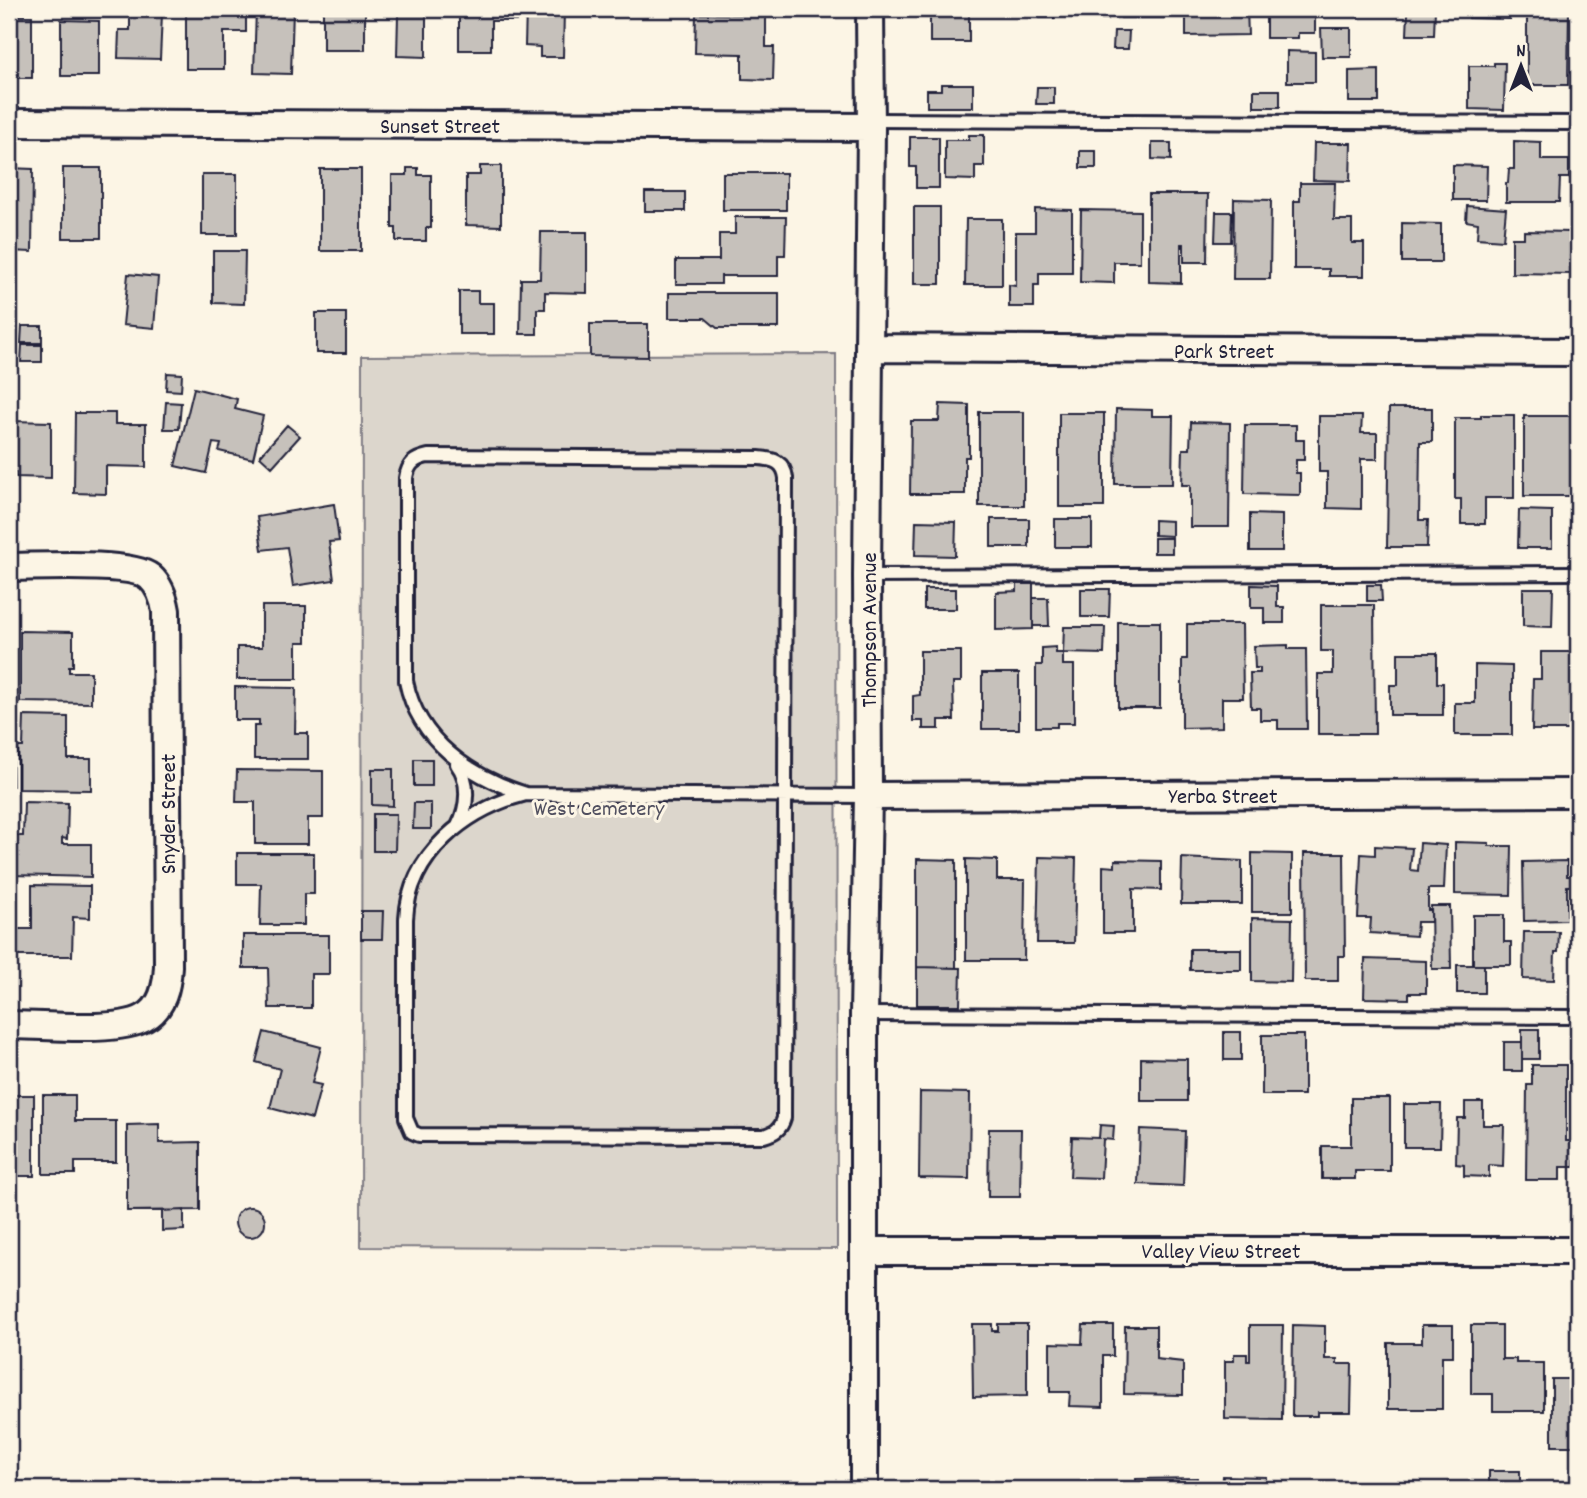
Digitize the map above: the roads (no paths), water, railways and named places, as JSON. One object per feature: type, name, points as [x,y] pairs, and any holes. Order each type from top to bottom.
[{"type":"street","name":"Thompson Avenue","points":[[864,1489],[870,9]]},
{"type":"street","name":"Sunset Street","points":[[9,123],[871,124]]},
{"type":"street","name":"Park Street","points":[[870,348],[1578,352]]},
{"type":"street","name":"Snyder Street","points":[[9,567],[112,567],[141,571],[151,578],[164,598],[167,982],[164,994],[152,1012],[144,1018],[122,1025],[9,1025]]},
{"type":"street","name":"Yerba Street","points":[[868,796],[1578,793]]},
{"type":"street","name":"Valley View Street","points":[[864,1251],[1578,1251]]},
{"type":"lane","points":[[871,124],[1578,123]]},
{"type":"lane","points":[[457,827],[466,806],[463,771],[427,730],[413,705],[406,681],[406,478],[409,466],[414,461],[428,456],[768,458],[781,464],[785,470],[786,796],[784,1118],[777,1131],[764,1136],[428,1136],[412,1132],[406,1118],[406,905],[415,881],[432,852],[457,827],[490,806],[526,794],[786,796],[868,796]]},
{"type":"lane","points":[[867,576],[1578,573]]},
{"type":"lane","points":[[451,755],[483,778],[526,794]]},
{"type":"lane","points":[[864,1014],[1578,1017]]},
{"type":"park label","name":"West Cemetery","points":[[599,807]]}]
